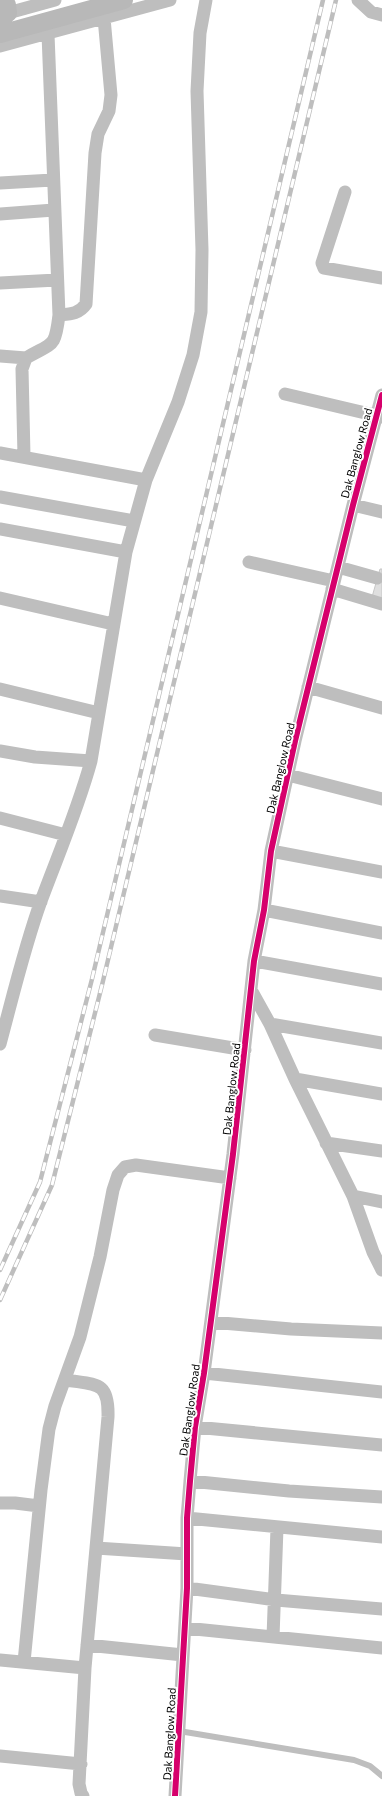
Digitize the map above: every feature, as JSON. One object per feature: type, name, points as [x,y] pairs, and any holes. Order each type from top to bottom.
[{"type":"main road","points":[[0,34],[124,0]]},
{"type":"street","points":[[4,11],[55,0]]},
{"type":"street","points":[[0,46],[170,0]]},
{"type":"street","points":[[0,1044],[25,951],[41,902],[84,788],[91,761],[113,624],[126,552],[134,521],[146,480],[180,396],[193,355],[201,312],[202,250],[197,91],[200,33],[206,0]]},
{"type":"street","points":[[358,0],[371,12],[382,15]]},
{"type":"street","points":[[58,315],[71,314],[81,311],[86,304],[95,153],[98,134],[109,111],[111,95],[104,18]]},
{"type":"street","points":[[0,356],[26,358],[52,344],[56,335],[58,315],[48,34]]},
{"type":"street","points":[[0,183],[53,180]]},
{"type":"street","points":[[345,192],[322,263],[324,268],[382,278]]},
{"type":"street","points":[[0,214],[54,210]]},
{"type":"street","points":[[0,282],[57,280]]},
{"type":"street","points":[[24,456],[22,369],[26,358]]},
{"type":"street","points":[[285,394],[379,417]]},
{"type":"street","name":"Dak Banglow Road","points":[[175,1796],[187,1588],[187,1518],[195,1427],[204,1373],[230,1178],[254,961],[264,910],[271,851],[288,775],[353,505],[379,417],[382,395]]},
{"type":"street","points":[[0,453],[24,456],[146,480]]},
{"type":"street","points":[[0,497],[134,521]]},
{"type":"street","points":[[353,505],[382,512]]},
{"type":"street","points":[[0,529],[126,552]]},
{"type":"street","points":[[249,562],[333,585],[382,604]]},
{"type":"street","points":[[338,566],[377,578]]},
{"type":"street","points":[[0,598],[113,624]]},
{"type":"street","points":[[308,687],[382,708]]},
{"type":"street","points":[[0,689],[99,713]]},
{"type":"street","points":[[0,751],[35,757],[91,761]]},
{"type":"street","points":[[288,775],[382,799]]},
{"type":"street","points":[[0,818],[66,835]]},
{"type":"street","points":[[271,851],[382,872]]},
{"type":"street","points":[[0,896],[41,902]]},
{"type":"street","points":[[264,910],[382,932]]},
{"type":"street","points":[[254,961],[382,984]]},
{"type":"street","points":[[251,990],[270,1024],[295,1079],[353,1196],[378,1252],[382,1270]]},
{"type":"street","points":[[270,1024],[382,1043]]},
{"type":"street","points":[[155,1035],[245,1050]]},
{"type":"street","points":[[295,1079],[382,1094]]},
{"type":"street","points":[[326,1143],[382,1151]]},
{"type":"street","points":[[24,1662],[39,1506],[49,1429],[55,1406],[66,1380],[80,1337],[95,1281],[113,1190],[118,1175],[125,1167],[136,1165],[230,1178]]},
{"type":"street","points":[[353,1196],[382,1202]]},
{"type":"street","points":[[211,1322],[291,1329],[382,1333]]},
{"type":"street","points":[[204,1373],[382,1392]]},
{"type":"street","points":[[66,1380],[99,1387],[106,1392],[108,1400],[85,1668],[79,1784],[83,1796]]},
{"type":"street","points":[[195,1427],[382,1445]]},
{"type":"street","points":[[190,1481],[289,1491],[382,1497]]},
{"type":"street","points":[[0,1503],[39,1506]]},
{"type":"street","points":[[187,1518],[277,1528],[382,1537]]},
{"type":"street","points":[[273,1637],[276,1600],[277,1528]]},
{"type":"street","points":[[96,1548],[187,1554]]},
{"type":"street","points":[[187,1588],[276,1600],[382,1609]]},
{"type":"street","points":[[184,1628],[382,1648]]},
{"type":"street","points":[[88,1645],[183,1655]]},
{"type":"street","points":[[0,1660],[85,1668]]},
{"type":"street","points":[[0,1756],[80,1764]]},
{"type":"lane","points":[[179,1731],[354,1760],[370,1766],[382,1776]]},
{"type":"building","points":[[380,569],[382,569],[382,600],[372,597]]},
{"type":"railway","points":[[0,1270],[40,1182],[92,979],[323,0]]},
{"type":"railway","points":[[0,1300],[52,1185],[103,981],[336,0]]},
{"type":"cycle path","points":[[175,1796],[187,1588],[187,1518],[195,1427],[204,1373],[233,1154],[254,961],[264,910],[271,851],[295,741],[353,505],[382,395]]}]
